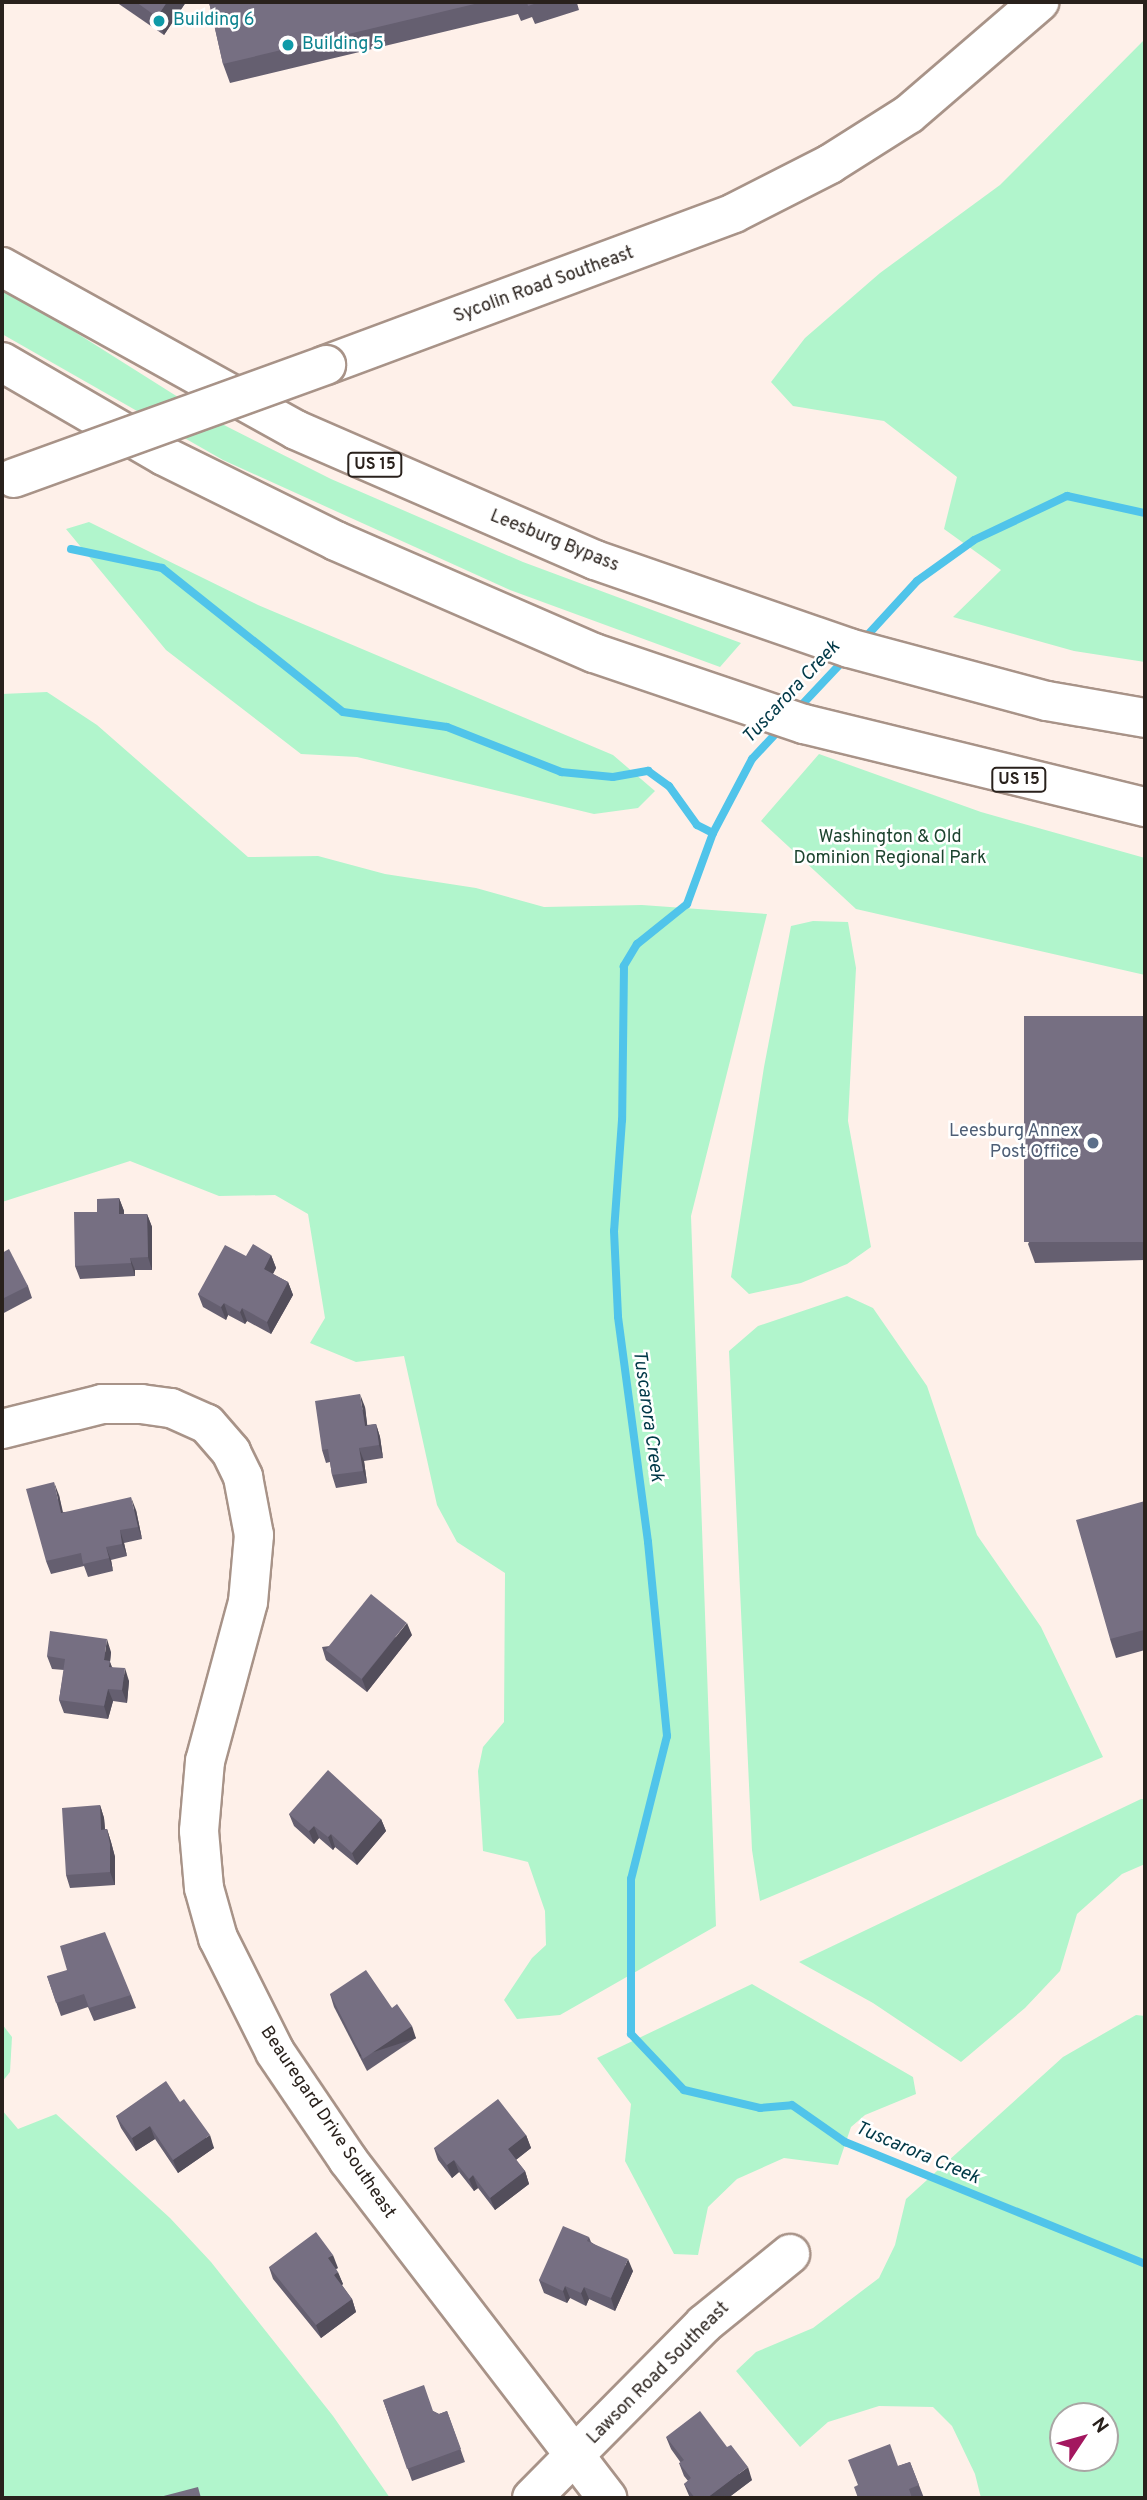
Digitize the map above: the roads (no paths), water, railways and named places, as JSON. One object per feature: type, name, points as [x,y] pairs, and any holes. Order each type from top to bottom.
[{"type":"main road","name":"Sycolin Road Southeast","points":[[8,480],[734,213],[830,164],[909,114],[1040,2]]},
{"type":"main road","name":"Leesburg Bypass","points":[[2,267],[296,430],[595,560],[768,622],[974,682],[1145,718]]},
{"type":"main road","name":"US 15","points":[[2,362],[164,456],[336,541],[594,653],[894,749],[1145,807]]},
{"type":"main road","name":"Beauregard Drive Southeast","points":[[2,1429],[102,1405],[141,1404],[172,1408],[207,1424],[231,1452],[243,1477],[254,1535],[248,1602],[205,1761],[201,1854],[204,1888],[218,1938],[275,2052],[348,2160],[607,2498]]},
{"type":"main road","name":"Lawson Road Southeast","points":[[532,2498],[576,2457],[705,2324],[790,2255]]},
{"type":"waterway","name":"Tuscarora Creek","points":[[863,640],[917,581],[974,540],[1067,496],[1145,513]]},
{"type":"waterway","points":[[71,549],[162,568],[343,712],[447,727],[561,772],[613,777],[648,771],[669,786],[697,825],[713,833]]},
{"type":"waterway","name":"Tuscarora Creek","points":[[796,711],[845,659]]},
{"type":"waterway","name":"Tuscarora Creek","points":[[780,729],[752,759],[713,833],[687,904],[637,944],[624,966],[622,1120],[614,1231],[618,1317],[648,1542],[667,1736],[631,1879],[631,2034],[684,2090],[760,2108],[792,2105],[845,2142],[1145,2264]]},
{"type":"place","name":"Building 6","points":[[159,21]]},
{"type":"place","name":"Building 5","points":[[288,45]]},
{"type":"place","name":"Leesburg Annex Post Office","points":[[1093,1143]]},
{"type":"park label","name":"Washington & Old Dominion Regional Park","points":[[890,849]]}]
